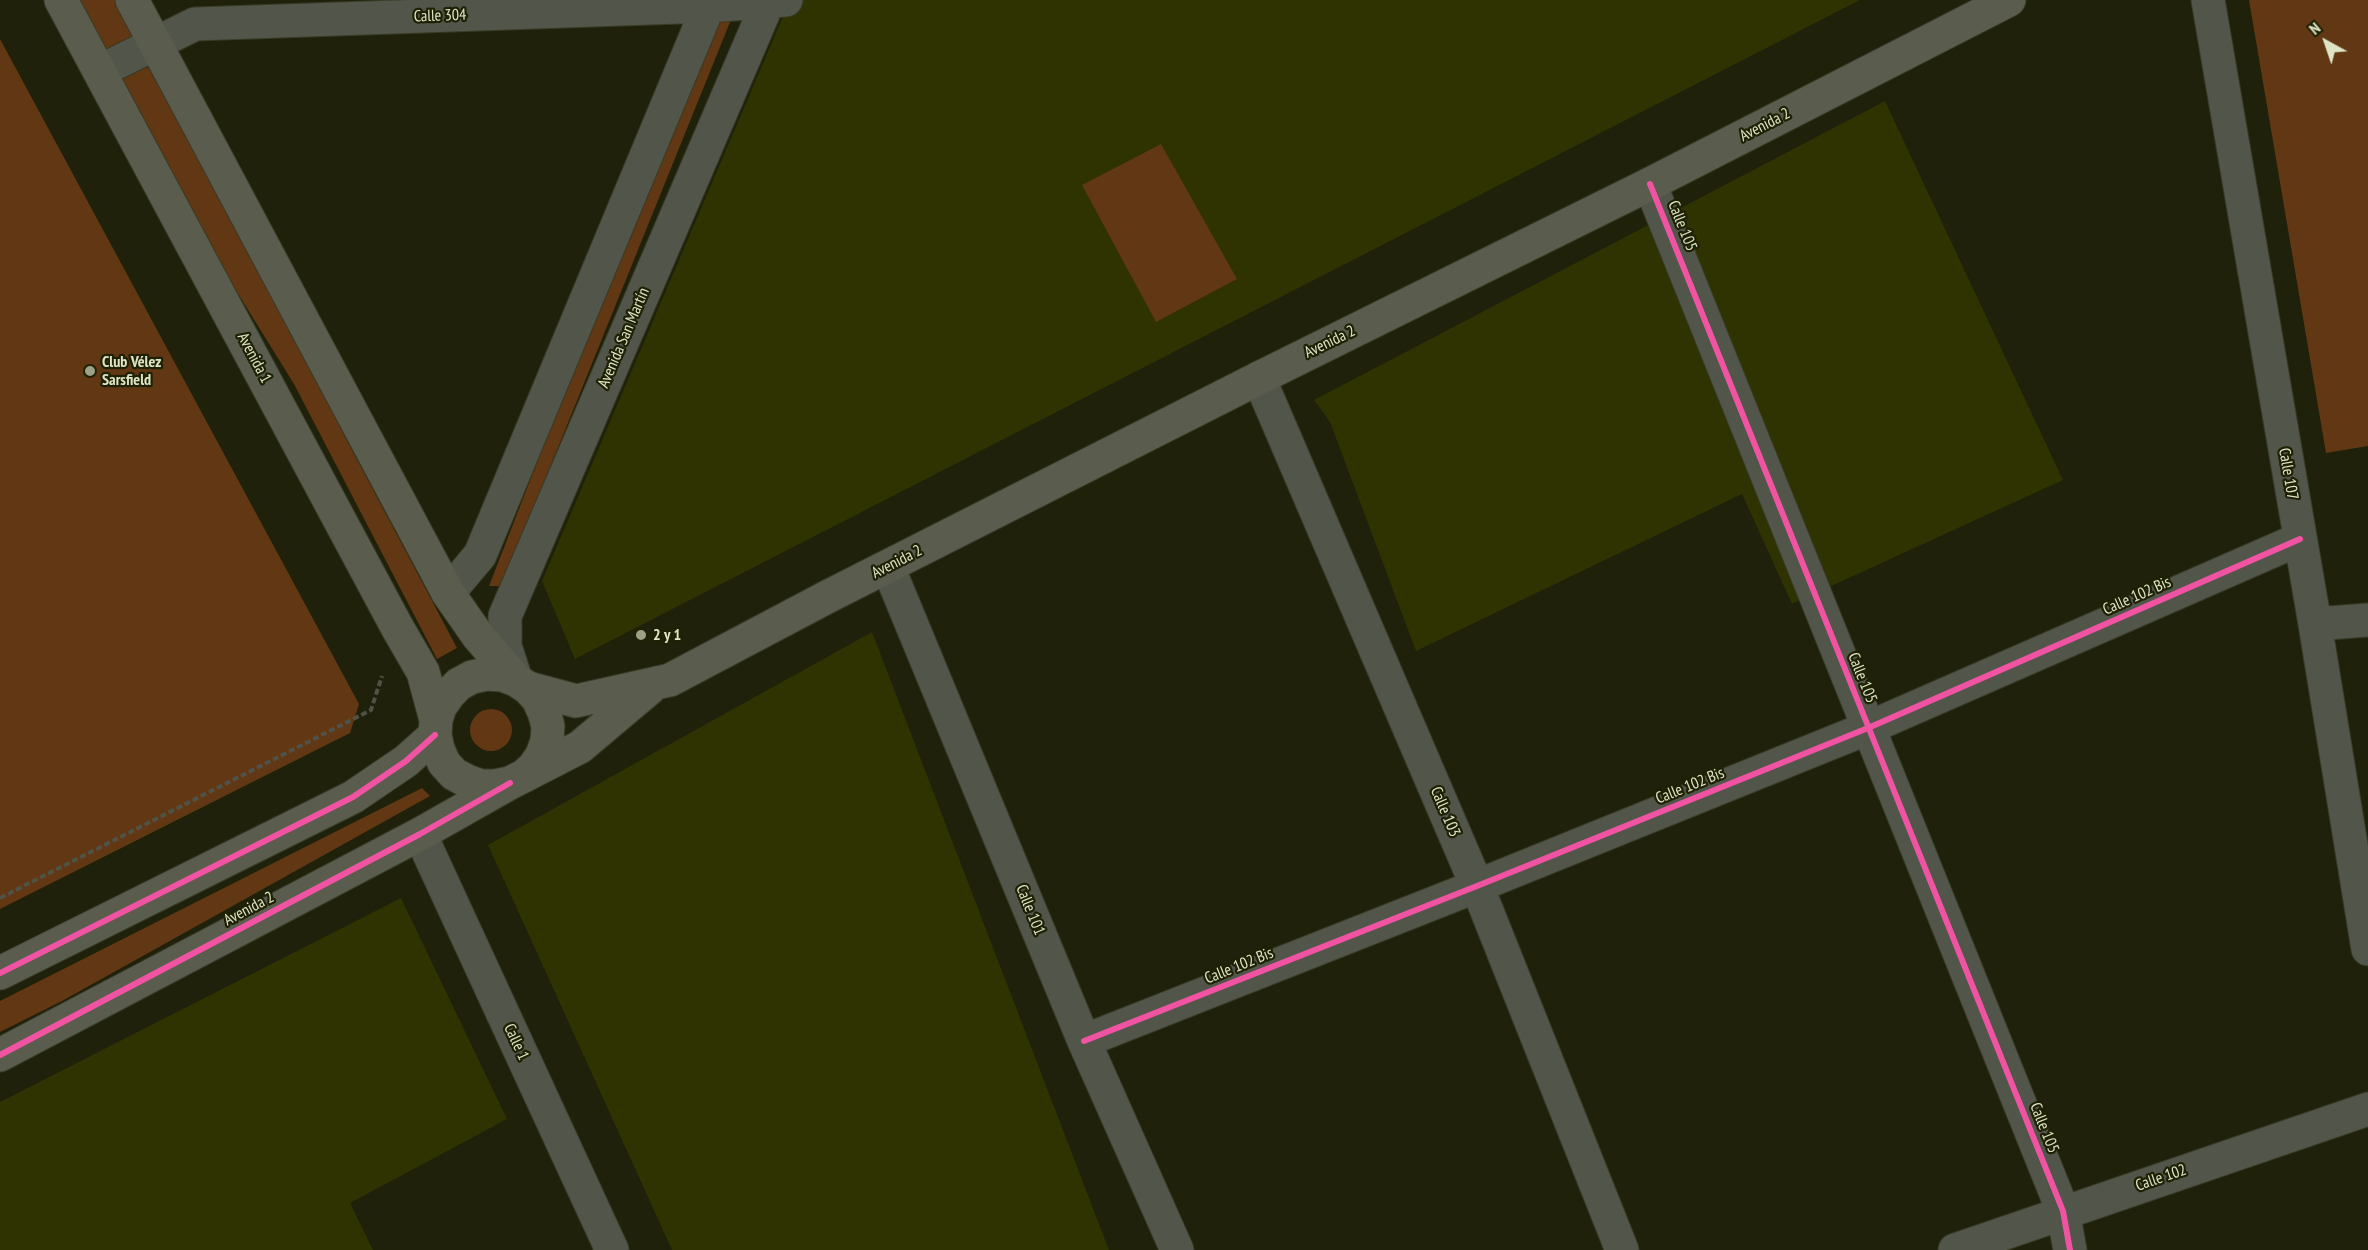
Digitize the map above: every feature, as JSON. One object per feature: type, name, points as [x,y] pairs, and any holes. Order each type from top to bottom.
[{"type":"main road","name":"Avenida 1","points":[[62,0],[423,672],[435,728]]},
{"type":"main road","points":[[132,0],[448,593],[478,636],[522,684]]},
{"type":"main road","name":"Avenida 2","points":[[522,684],[538,699],[548,726],[547,741],[534,767],[516,780],[495,786],[481,786],[454,774],[444,762],[438,749],[435,728],[441,706],[449,694],[459,684],[472,677],[488,674],[502,675],[522,684],[576,700],[652,686],[670,680],[1259,378],[1650,183],[2009,0]]},
{"type":"main road","name":"Avenida 2","points":[[0,1055],[580,747],[652,686]]},
{"type":"main road","name":"Avenida 2","points":[[0,973],[353,797],[406,761],[435,728]]},
{"type":"street","name":"Calle 107","points":[[2208,0],[2368,949]]},
{"type":"street","name":"Calle 304","points":[[100,71],[195,24],[775,1]]},
{"type":"street","name":"Avenida San Martín","points":[[522,684],[506,646],[505,616],[775,1]]},
{"type":"street","points":[[448,593],[480,555],[710,3]]},
{"type":"street","name":"Calle 105","points":[[1650,183],[2064,1211],[2070,1250]]},
{"type":"street","name":"Calle 103","points":[[1259,378],[1477,886],[1622,1250]]},
{"type":"street","name":"Calle 102 Bis","points":[[1084,1041],[1868,728],[2300,539]]},
{"type":"street","name":"Calle 101","points":[[888,567],[1084,1041],[1177,1250]]},
{"type":"street","points":[[2315,624],[2368,620]]},
{"type":"street","name":"Calle 1","points":[[420,834],[612,1250]]},
{"type":"street","name":"Calle 102","points":[[1954,1250],[2368,1109]]},
{"type":"path","points":[[0,898],[371,710],[397,627]]},
{"type":"shaded area","points":[[61,0],[132,0],[156,44],[344,435],[457,648],[437,659],[294,384],[100,71]]},
{"type":"shaded area","points":[[717,0],[739,0],[502,586],[489,586]]},
{"type":"shaded area","points":[[790,0],[1860,0],[575,659],[542,581]]},
{"type":"shaded area","points":[[2249,0],[2368,0],[2368,446],[2326,453]]},
{"type":"shaded area","name":"Club Vélez Sarsfield","points":[[0,39],[359,704],[350,733],[0,909]]},
{"type":"shaded area","points":[[1885,101],[2063,480],[1792,604],[1742,494],[1416,651],[1330,422],[1314,400]]},
{"type":"shaded area","points":[[1161,144],[1237,279],[1156,322],[1082,185]]},
{"type":"shaded area","points":[[872,632],[1109,1250],[672,1250],[488,845]]},
{"type":"shaded area","points":[[491,709],[499,710],[506,715],[511,722],[511,738],[506,745],[499,750],[491,751],[483,750],[476,745],[471,738],[470,730],[471,722],[476,715],[483,710]]},
{"type":"shaded area","points":[[422,788],[430,796],[62,1001],[0,1032],[0,1001]]},
{"type":"shaded area","points":[[401,898],[507,1119],[350,1203],[373,1250],[0,1250],[0,1102]]},
{"type":"cycle path","points":[[1650,184],[2063,1211],[2070,1250]]},
{"type":"cycle path","points":[[1084,1041],[1868,728],[2300,539]]},
{"type":"cycle path","points":[[0,973],[353,797],[406,761],[435,735]]},
{"type":"cycle path","points":[[0,1055],[420,834],[510,783]]},
{"type":"place","name":"Club Vélez Sarsfield","points":[[90,371]]},
{"type":"place","name":"2 y 1","points":[[641,635]]}]
